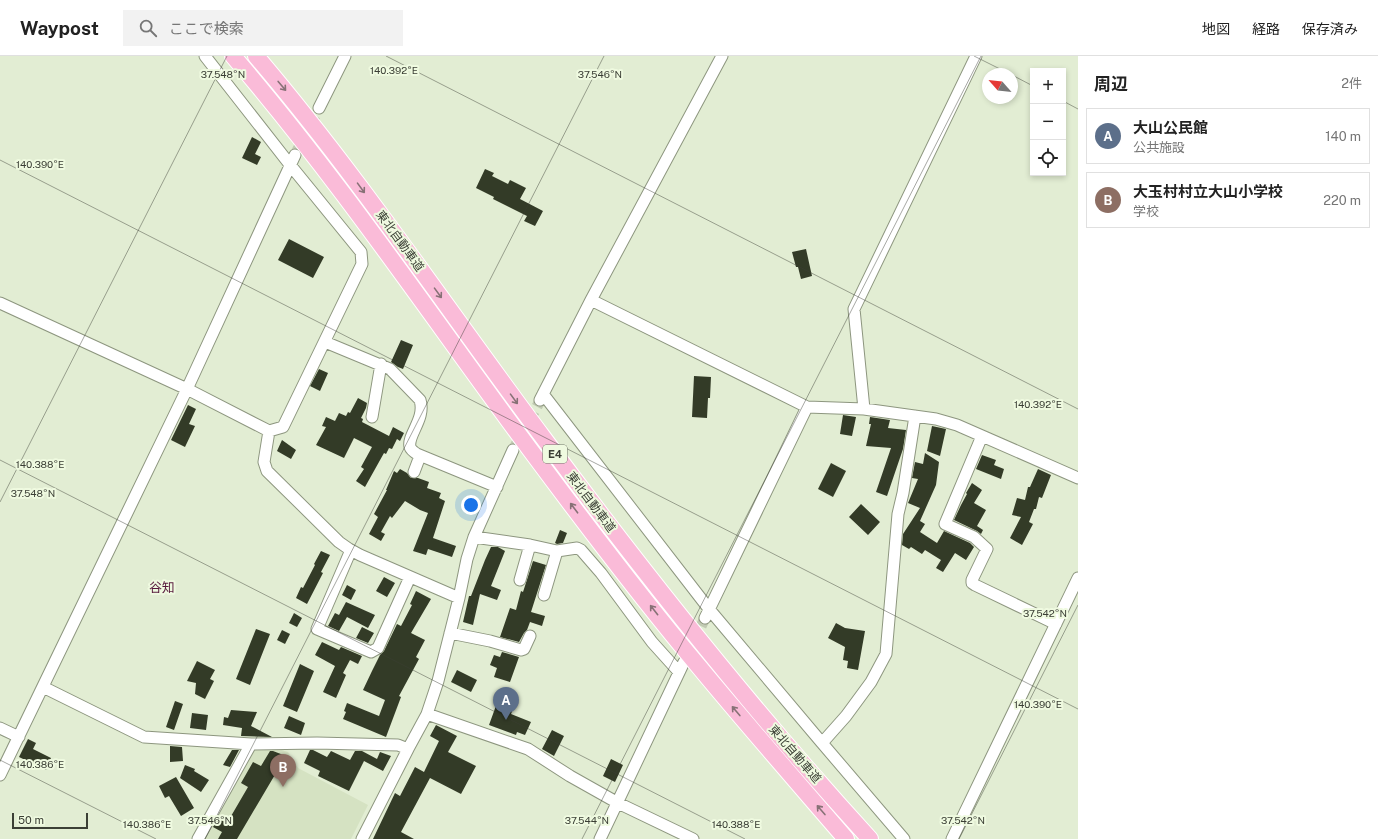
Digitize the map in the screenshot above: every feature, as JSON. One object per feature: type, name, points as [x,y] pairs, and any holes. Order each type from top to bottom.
[{"type":"highway","name":"東北自動車道","points":[[233,56],[273,102],[337,185],[602,546],[703,672],[846,839]]},
{"type":"highway","name":"東北自動車道","points":[[256,56],[284,89],[348,171],[543,437],[663,595],[753,706],[870,839]]},
{"type":"street","points":[[0,303],[186,389],[269,431],[283,427],[362,264],[361,252],[291,166],[205,56]]},
{"type":"street","points":[[319,108],[345,56]]},
{"type":"street","points":[[722,56],[591,300],[542,397],[707,614],[822,743],[904,839]]},
{"type":"street","points":[[864,409],[854,309],[976,56]]},
{"type":"street","points":[[0,775],[186,389],[296,155]]},
{"type":"street","points":[[591,300],[807,407],[864,409],[936,419],[957,425],[1078,478]]},
{"type":"street","points":[[325,342],[390,369],[420,400],[422,406],[421,414],[410,442],[412,450],[420,456],[497,487]]},
{"type":"street","points":[[372,417],[381,364]]},
{"type":"street","points":[[707,614],[807,407]]},
{"type":"street","points":[[822,743],[846,716],[871,682],[886,654],[898,514],[916,416]]},
{"type":"street","points":[[269,431],[264,462],[267,470],[339,542],[351,550],[459,598]]},
{"type":"street","points":[[982,436],[945,524],[974,537],[986,549],[972,580],[975,585],[1056,624]]},
{"type":"street","points":[[362,839],[427,714],[438,681],[459,598],[467,559],[474,537],[513,450]]},
{"type":"street","points":[[414,472],[420,456]]},
{"type":"street","points":[[474,537],[530,545],[557,551],[577,548],[581,550],[601,573],[652,642],[681,667],[600,839]]},
{"type":"street","points":[[520,580],[530,545]]},
{"type":"street","points":[[351,550],[317,629],[371,652],[378,648],[410,577]]},
{"type":"street","points":[[544,595],[557,551]]},
{"type":"street","points":[[952,839],[1078,578]]},
{"type":"street","points":[[450,633],[490,641],[522,650],[524,649],[530,636]]},
{"type":"street","points":[[43,687],[144,737],[251,744],[318,743],[398,745],[408,749]]},
{"type":"street","points":[[427,714],[528,750],[618,803],[693,839]]},
{"type":"street","points":[[0,728],[18,737]]},
{"type":"street","points":[[198,839],[251,744]]},
{"type":"shaded area","points":[[268,746],[288,752],[298,768],[368,805],[351,839],[202,839],[254,748]]},
{"type":"building","points":[[252,137],[261,142],[255,154],[261,157],[257,165],[242,158]]},
{"type":"building","points":[[485,169],[494,173],[492,176],[508,184],[510,180],[526,188],[520,199],[543,211],[535,226],[524,221],[527,216],[493,199],[494,197],[476,188]]},
{"type":"building","points":[[289,239],[324,257],[313,278],[278,260]]},
{"type":"building","points":[[806,249],[812,276],[801,279],[792,252]]},
{"type":"building","points":[[401,340],[413,345],[403,369],[391,362]]},
{"type":"building","points":[[319,369],[328,373],[320,391],[310,386]]},
{"type":"building","points":[[694,376],[711,377],[707,418],[692,417]]},
{"type":"building","points":[[358,398],[367,403],[361,418],[363,419],[362,422],[389,436],[393,427],[404,433],[400,441],[397,439],[392,449],[389,448],[386,454],[384,453],[365,487],[356,481],[364,469],[361,467],[372,447],[354,438],[344,458],[316,445],[326,427],[322,426],[326,417],[335,421],[339,413],[346,416],[348,412],[350,413]]},
{"type":"building","points":[[188,405],[196,409],[189,424],[195,426],[185,447],[171,440]]},
{"type":"building","points":[[843,415],[856,417],[852,436],[840,434]]},
{"type":"building","points":[[870,417],[890,420],[888,428],[906,430],[903,449],[887,496],[876,492],[891,448],[866,446],[871,424],[869,424]]},
{"type":"building","points":[[932,426],[946,429],[940,456],[927,451]]},
{"type":"building","points":[[282,440],[296,450],[291,459],[277,451]]},
{"type":"building","points":[[925,453],[939,462],[936,485],[920,521],[925,524],[920,532],[937,543],[944,531],[970,543],[974,547],[966,560],[955,553],[943,572],[936,568],[941,560],[925,550],[922,554],[911,547],[909,549],[902,545],[903,534],[920,508],[908,503],[918,479],[912,478],[915,462],[923,464]]},
{"type":"building","points":[[982,455],[996,460],[994,465],[1004,469],[1001,479],[976,469]]},
{"type":"building","points":[[831,463],[846,471],[833,497],[818,489]]},
{"type":"building","points":[[400,469],[407,473],[411,478],[418,478],[429,482],[427,488],[441,493],[439,498],[445,501],[433,538],[456,546],[452,557],[428,549],[426,555],[413,551],[428,513],[405,501],[392,518],[390,516],[381,532],[385,534],[381,541],[369,534],[378,517],[374,514],[387,490],[394,471],[397,473]]},
{"type":"building","points":[[1038,469],[1051,475],[1042,498],[1039,497],[1036,509],[1034,509],[1029,522],[1033,524],[1022,545],[1010,538],[1021,517],[1012,515],[1017,498],[1025,500],[1028,487],[1030,487]]},
{"type":"building","points":[[972,483],[982,490],[974,503],[986,510],[977,526],[983,530],[981,534],[954,520]]},
{"type":"building","points":[[861,504],[880,522],[868,535],[849,517]]},
{"type":"building","points":[[560,530],[567,533],[563,543],[557,544],[555,543]]},
{"type":"building","points":[[491,547],[498,547],[505,551],[491,586],[501,590],[497,600],[480,594],[473,625],[463,622],[469,596],[471,596]]},
{"type":"building","points":[[321,551],[330,555],[321,572],[323,573],[307,604],[296,598],[301,587],[303,588]]},
{"type":"building","points":[[533,561],[546,565],[531,612],[545,616],[542,626],[530,622],[527,630],[519,642],[500,637],[510,608],[516,610],[521,591],[523,592]]},
{"type":"building","points":[[384,577],[395,583],[387,597],[376,591]]},
{"type":"building","points":[[347,585],[356,590],[351,600],[342,595]]},
{"type":"building","points":[[416,591],[431,599],[411,633],[425,640],[416,657],[419,659],[399,696],[401,697],[386,737],[343,719],[346,712],[344,711],[347,703],[379,716],[385,700],[363,690],[397,624],[401,626],[412,605],[410,604]]},
{"type":"building","points":[[346,602],[375,615],[368,628],[347,617],[339,631],[328,626],[335,613],[339,615]]},
{"type":"building","points":[[294,613],[302,618],[297,627],[289,623]]},
{"type":"building","points":[[836,623],[845,628],[865,631],[858,670],[847,668],[848,661],[843,660],[845,647],[828,638]]},
{"type":"building","points":[[362,627],[374,633],[368,643],[356,638]]},
{"type":"building","points":[[256,629],[270,634],[250,685],[236,679]]},
{"type":"building","points":[[282,630],[290,634],[285,644],[277,640]]},
{"type":"building","points":[[322,642],[339,650],[341,647],[362,656],[358,664],[350,660],[343,673],[346,675],[336,698],[323,692],[335,666],[315,655]]},
{"type":"building","points":[[502,652],[519,657],[510,682],[494,677],[497,668],[490,665],[494,655],[500,657]]},
{"type":"building","points":[[197,661],[215,670],[210,679],[214,681],[205,699],[195,694],[196,683],[187,681]]},
{"type":"building","points":[[300,664],[314,671],[297,712],[283,706]]},
{"type":"building","points":[[457,670],[477,680],[471,692],[451,682]]},
{"type":"building","points":[[175,701],[183,704],[174,730],[166,727]]},
{"type":"building","points":[[497,703],[513,709],[511,714],[531,722],[525,735],[517,732],[516,735],[489,725]]},
{"type":"building","points":[[231,710],[257,712],[251,726],[272,737],[241,736],[242,728],[223,725],[224,717],[228,718]]},
{"type":"building","points":[[192,713],[208,715],[206,730],[190,728]]},
{"type":"building","points":[[289,716],[305,723],[301,735],[284,728]]},
{"type":"building","points":[[436,725],[457,736],[448,752],[476,766],[461,794],[430,778],[401,832],[414,839],[373,839],[395,793],[400,796],[415,767],[424,772],[439,741],[430,736]]},
{"type":"building","points":[[552,730],[564,736],[554,756],[542,749]]},
{"type":"building","points":[[28,739],[36,743],[33,749],[51,758],[46,770],[19,757]]},
{"type":"building","points":[[170,746],[182,747],[183,761],[170,762]]},
{"type":"building","points":[[232,750],[239,750],[230,767],[223,765]]},
{"type":"building","points":[[310,750],[327,757],[331,751],[350,760],[355,751],[362,751],[377,759],[380,752],[391,756],[383,771],[364,761],[349,791],[318,776],[320,771],[304,763]]},
{"type":"building","points":[[270,751],[286,756],[237,839],[218,839],[222,832],[213,827],[218,818],[227,823],[248,787],[241,783],[253,762],[261,766]]},
{"type":"building","points":[[611,759],[623,765],[615,782],[603,776]]},
{"type":"building","points":[[185,765],[195,769],[194,771],[209,780],[201,792],[180,778]]},
{"type":"building","points":[[176,777],[194,808],[181,816],[169,796],[165,798],[159,786]]},
{"type":"tunnel","points":[[295,155],[319,108]]},
{"type":"tunnel","points":[[513,450],[540,401]]},
{"type":"tunnel","points":[[694,641],[705,618]]},
{"type":"place","name":"大山公民館","points":[[506,720]]},
{"type":"place","name":"大玉村村立大山小学校","points":[[283,787]]},
{"type":"district","name":"谷知","points":[[162,587]]}]
